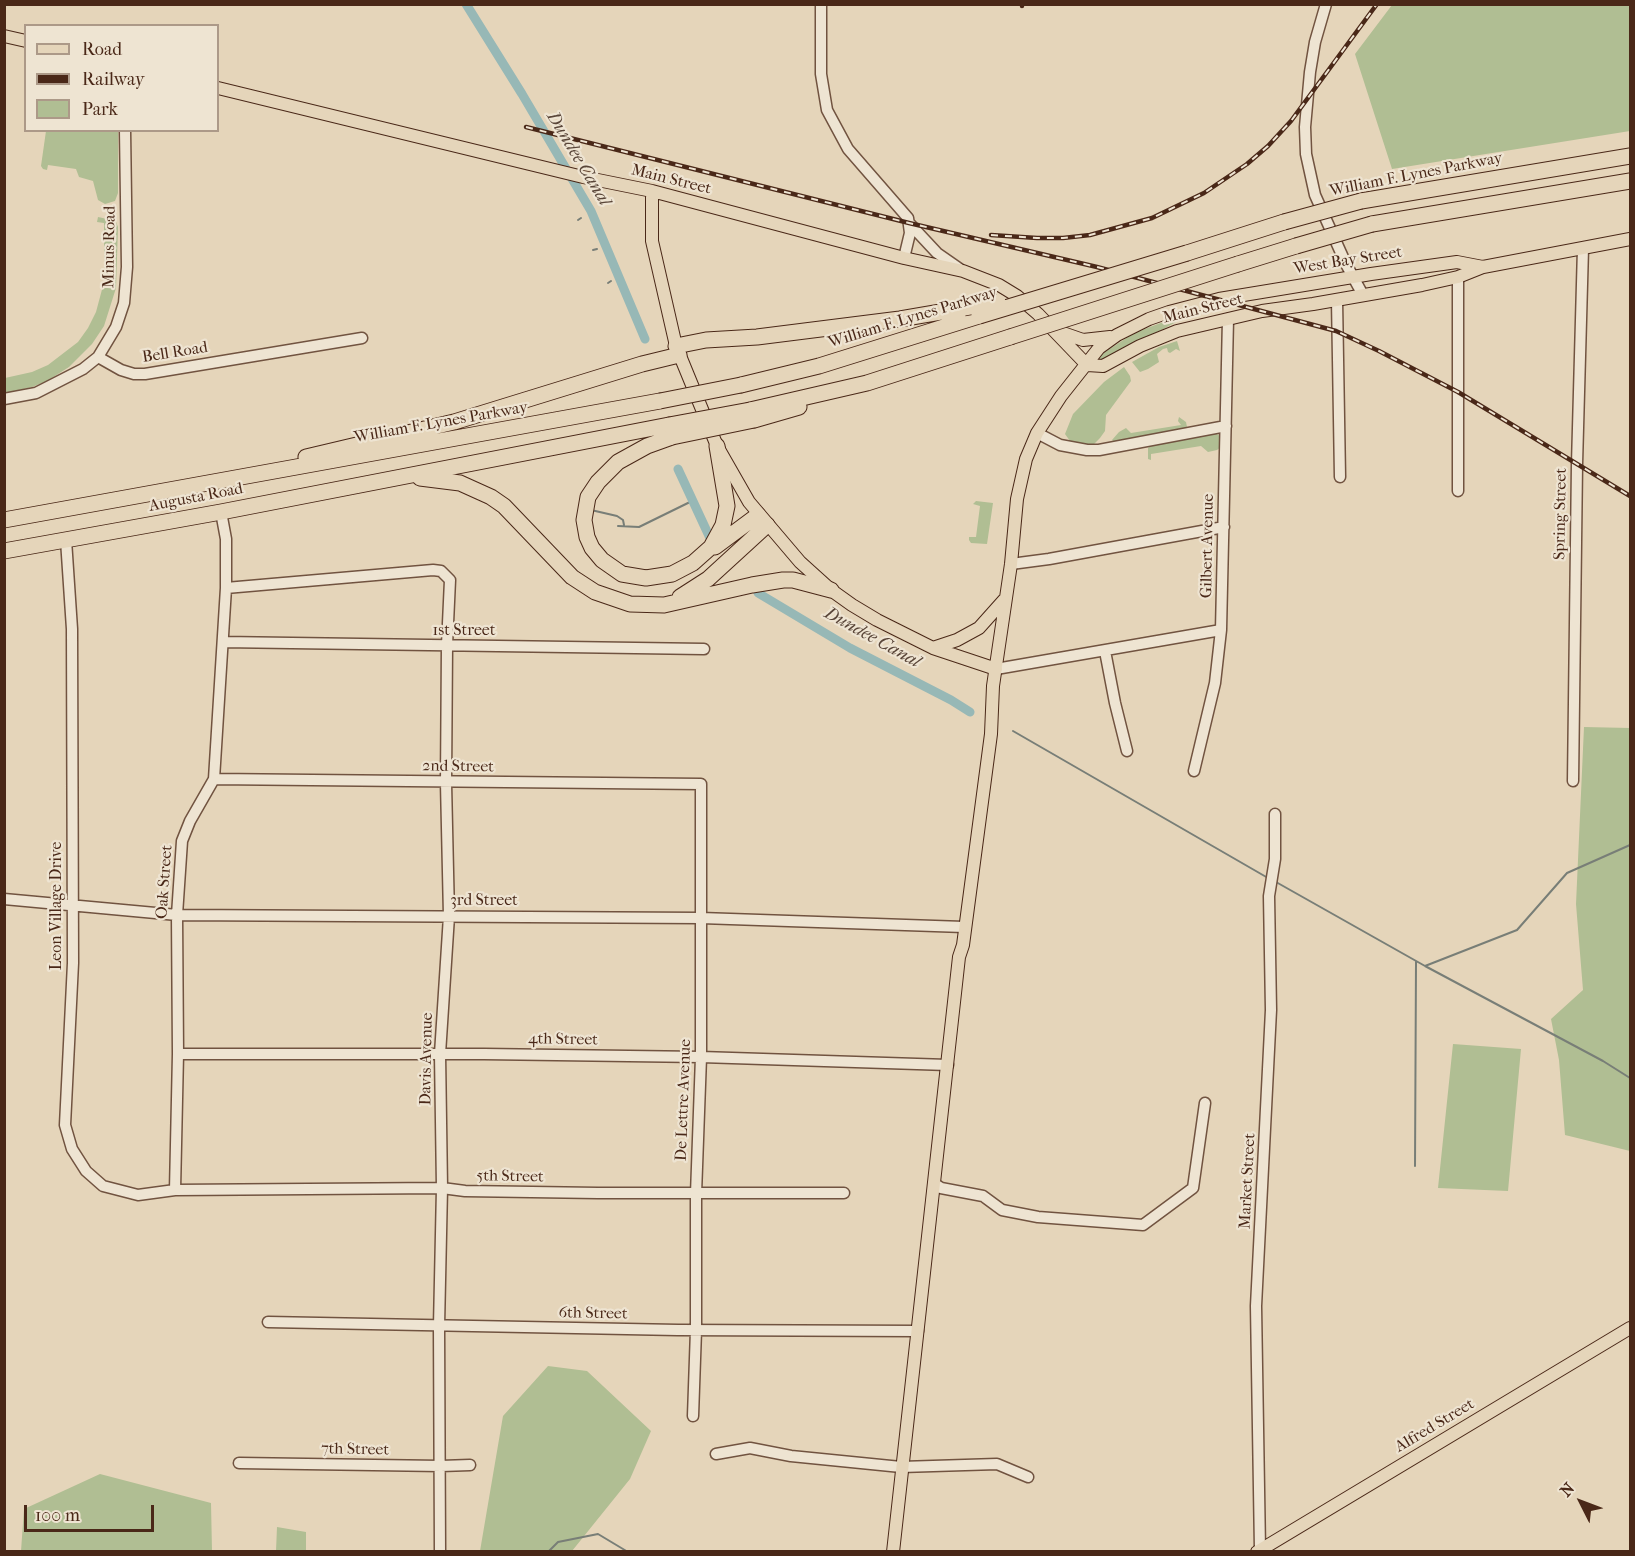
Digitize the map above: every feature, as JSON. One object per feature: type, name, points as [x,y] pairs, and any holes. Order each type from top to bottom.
[{"type":"highway","name":"William F. Lynes Parkway","points":[[198,486],[741,385],[819,366],[1284,222],[1361,201],[1630,156]]},
{"type":"highway","points":[[393,478],[752,415],[867,383],[1238,264],[1372,224],[1630,181]]},
{"type":"highway","points":[[198,486],[304,457],[454,422],[642,364],[676,346],[706,340],[757,337],[900,319],[1051,293]]},
{"type":"highway","points":[[671,431],[626,457],[592,489],[585,507],[584,520],[587,537],[592,548],[602,560],[622,574],[660,578],[698,560],[763,520]]},
{"type":"highway","points":[[698,560],[718,537],[727,506],[717,446]]},
{"type":"highway","points":[[393,478],[445,480],[476,489],[504,506],[562,568],[584,585],[612,599],[630,604],[664,605],[772,580],[793,580],[831,590]]},
{"type":"highway","name":"Augusta Road","points":[[4,551],[393,478]]},
{"type":"highway","name":"Augusta Road","points":[[4,520],[198,486]]},
{"type":"highway","points":[[664,605],[688,593],[708,579],[763,520]]},
{"type":"main road","points":[[4,36],[24,41]]},
{"type":"main road","name":"Main Street","points":[[219,88],[583,177],[652,191],[904,258],[963,271],[999,285],[1017,296],[1087,365],[1103,366],[1160,337],[1177,331],[1262,311]]},
{"type":"main road","points":[[652,191],[652,241],[676,346],[717,446],[734,478],[763,520],[800,562],[831,590],[877,620],[933,648],[996,669]]},
{"type":"main road","name":"West Bay Street","points":[[1262,311],[1337,300],[1458,277],[1483,267],[1630,238]]},
{"type":"main road","name":"West Bay Street","points":[[1219,299],[1457,262],[1483,267]]},
{"type":"main road","name":"Main Street","points":[[1087,365],[1099,348],[1117,335],[1149,319],[1219,299]]},
{"type":"main road","points":[[1053,329],[1083,340],[1097,340],[1117,335]]},
{"type":"main road","points":[[892,1551],[964,927],[991,734],[993,686],[1020,486],[1026,459],[1037,433],[1061,396],[1087,365]]},
{"type":"main road","points":[[933,648],[957,640],[979,628],[1005,599]]},
{"type":"main road","name":"Alfred Street","points":[[1259,1551],[1630,1328]]},
{"type":"street","points":[[821,4],[820,74],[827,111],[848,149],[904,213],[909,223],[937,253],[963,271]]},
{"type":"street","points":[[1326,4],[1315,42],[1310,72],[1305,127],[1306,154],[1315,195],[1363,295]]},
{"type":"street","name":"Minus Road","points":[[98,357],[116,327],[124,303],[127,267],[125,132]]},
{"type":"street","points":[[904,258],[910,233],[909,223]]},
{"type":"street","name":"Spring Street","points":[[1573,781],[1582,248]]},
{"type":"street","points":[[1458,277],[1458,491]]},
{"type":"street","points":[[1337,300],[1340,477]]},
{"type":"street","name":"Gilbert Avenue","points":[[1194,771],[1215,683],[1221,630],[1228,319]]},
{"type":"street","name":"Bell Road","points":[[98,357],[120,370],[145,374],[363,338]]},
{"type":"street","points":[[4,399],[36,393],[82,369],[98,357]]},
{"type":"street","points":[[1037,433],[1060,445],[1099,450],[1226,426]]},
{"type":"street","name":"Oak Street","points":[[175,1190],[178,1054],[177,915],[182,841],[190,820],[214,779],[226,588],[226,539],[221,512]]},
{"type":"street","points":[[1011,564],[1224,527]]},
{"type":"street","name":"Leon Village Drive","points":[[66,540],[72,629],[73,963],[65,1125],[72,1149],[86,1171],[103,1186],[138,1195],[175,1190]]},
{"type":"street","name":"Davis Avenue","points":[[226,588],[272,582],[441,571],[450,580],[446,783],[449,916],[441,1054],[440,1551]]},
{"type":"street","points":[[996,669],[1221,630]]},
{"type":"street","name":"1st Street","points":[[223,642],[704,649]]},
{"type":"street","points":[[1105,651],[1127,751]]},
{"type":"street","name":"2nd Street","points":[[214,779],[701,784]]},
{"type":"street","name":"De Lettre Avenue","points":[[693,1416],[696,1330],[696,1194],[701,1057],[701,784]]},
{"type":"street","name":"Market Street","points":[[1259,1551],[1256,1306],[1271,1010],[1269,896],[1275,859],[1275,814]]},
{"type":"street","name":"3rd Street","points":[[4,900],[177,915],[701,918],[964,927]]},
{"type":"street","name":"4th Street","points":[[178,1054],[701,1057],[948,1065]]},
{"type":"street","points":[[934,1184],[941,1188],[983,1196],[1002,1210],[1038,1217],[1143,1225],[1193,1188],[1205,1103]]},
{"type":"street","name":"5th Street","points":[[175,1190],[442,1188],[465,1191],[696,1194],[844,1193]]},
{"type":"street","name":"6th Street","points":[[267,1322],[918,1332]]},
{"type":"street","points":[[716,1454],[750,1448],[791,1456],[902,1467],[997,1464],[1028,1477]]},
{"type":"street","name":"7th Street","points":[[239,1463],[470,1465]]},
{"type":"green space","points":[[1392,5],[1630,5],[1630,131],[1392,169],[1355,54]]},
{"type":"green space","points":[[46,132],[118,132],[118,193],[115,201],[105,204],[98,200],[93,181],[79,177],[76,169],[48,165],[47,170],[41,166]]},
{"type":"green space","points":[[98,217],[116,222],[118,227],[116,288],[104,326],[92,344],[69,367],[47,381],[5,393],[5,378],[32,372],[48,365],[78,342],[88,328],[96,312],[104,282],[104,223],[97,222]]},
{"type":"green space","points":[[1182,315],[1183,318],[1110,359],[1097,361],[1096,358],[1134,333]]},
{"type":"green space","points":[[1177,341],[1180,351],[1176,349],[1170,353],[1167,348],[1163,349],[1157,354],[1159,362],[1148,369],[1140,372],[1132,362],[1159,347]]},
{"type":"green space","points":[[1124,367],[1131,381],[1106,415],[1105,431],[1100,438],[1093,445],[1070,441],[1065,434],[1073,414],[1104,382]]},
{"type":"green space","points":[[1179,417],[1186,422],[1185,429],[1114,442],[1112,440],[1126,428],[1131,433],[1181,425],[1178,421]]},
{"type":"green space","points":[[1215,433],[1220,436],[1221,447],[1217,450],[1208,452],[1201,446],[1151,454],[1151,460],[1148,459],[1150,446]]},
{"type":"green space","points":[[976,501],[993,503],[987,544],[971,543],[969,540],[969,537],[976,537],[980,506],[973,504]]},
{"type":"green space","points":[[1584,727],[1630,728],[1630,1151],[1565,1135],[1559,1060],[1551,1019],[1583,990],[1576,904]]},
{"type":"green space","points":[[1453,1044],[1521,1049],[1508,1191],[1438,1188]]},
{"type":"green space","points":[[548,1366],[587,1371],[651,1431],[630,1479],[572,1551],[480,1551],[503,1416]]},
{"type":"green space","points":[[100,1474],[211,1503],[212,1551],[21,1551],[24,1509]]},
{"type":"green space","points":[[277,1527],[306,1532],[306,1551],[276,1551]]},
{"type":"waterway","name":"Dundee Canal","points":[[466,4],[591,211],[645,339]]},
{"type":"waterway","points":[[593,250],[597,249]]},
{"type":"waterway","name":"Dundee Canal","points":[[678,469],[710,538]]},
{"type":"waterway","points":[[618,526],[639,527],[692,501]]},
{"type":"waterway","points":[[591,510],[617,516],[623,520],[624,525]]},
{"type":"waterway","name":"Dundee Canal","points":[[758,593],[850,648],[970,712]]},
{"type":"waterway","points":[[1013,731],[1268,878]]},
{"type":"waterway","points":[[1425,966],[1517,930],[1567,873],[1630,845]]},
{"type":"waterway","points":[[1276,882],[1630,1078]]},
{"type":"waterway","points":[[1415,1166],[1416,962]]},
{"type":"waterway","points":[[548,1552],[558,1542],[598,1534],[628,1552]]},
{"type":"railway","points":[[991,235],[1037,238],[1090,235],[1152,218],[1204,193],[1247,164],[1268,146],[1291,121],[1377,4]]},
{"type":"railway","points":[[526,127],[909,223],[1097,267],[1336,331],[1458,392],[1630,496]]}]
